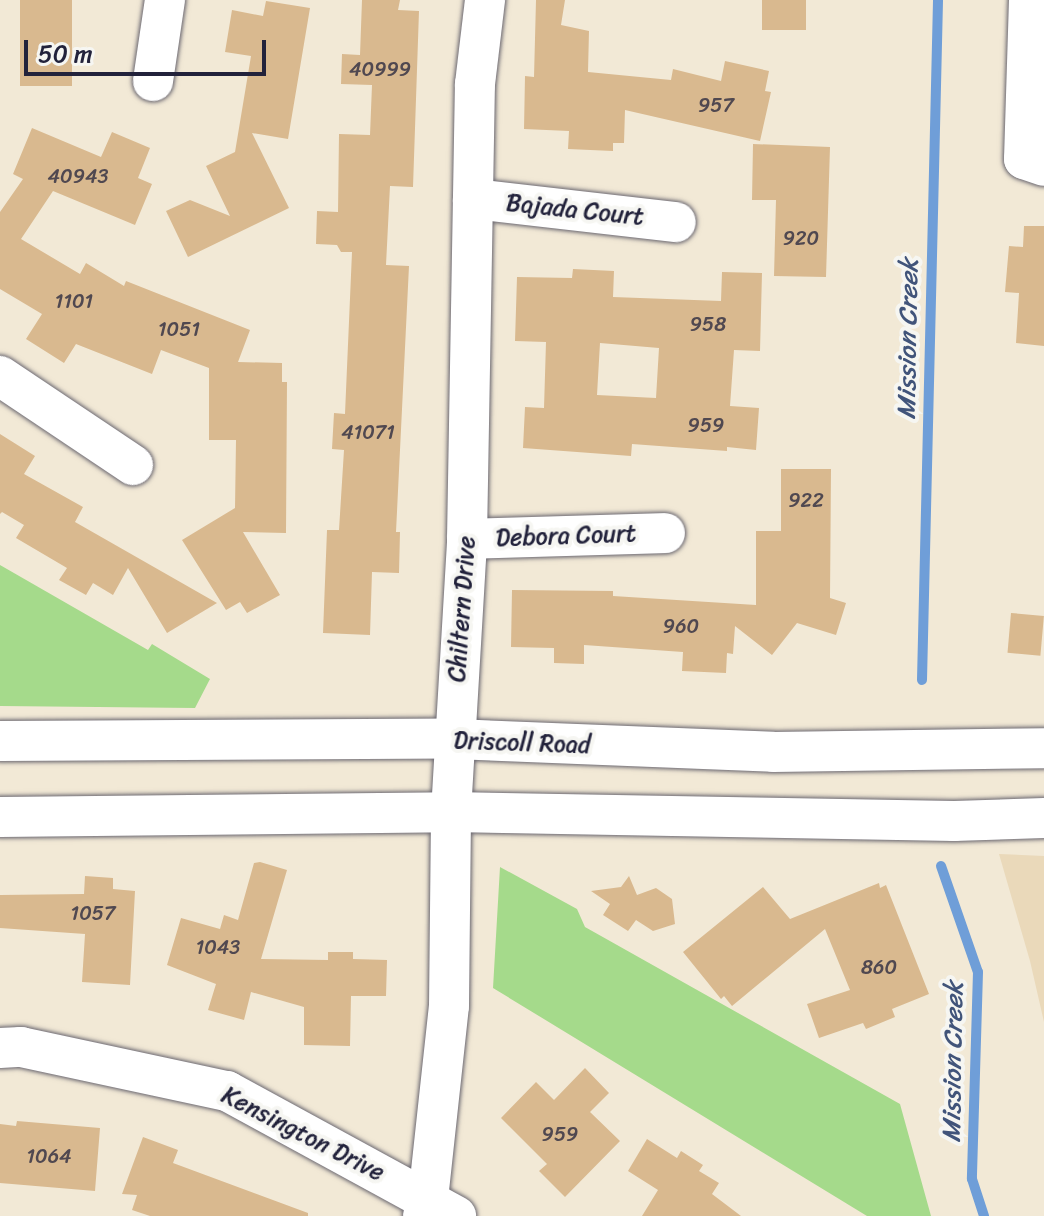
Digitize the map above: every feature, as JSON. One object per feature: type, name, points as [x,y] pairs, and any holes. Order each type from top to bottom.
[{"type":"street","points":[[153,81],[165,0]]},
{"type":"street","name":"Chiltern Drive","points":[[436,1210],[449,1006],[454,739],[467,539],[475,84],[485,0]]},
{"type":"street","points":[[1029,0],[1034,162]]},
{"type":"street","name":"Bajada Court","points":[[473,199],[676,222]]},
{"type":"street","points":[[0,376],[133,465]]},
{"type":"street","name":"Debora Court","points":[[467,539],[665,533]]},
{"type":"street","name":"Driscoll Road","points":[[0,741],[454,739],[773,752],[1044,748]]},
{"type":"street","points":[[0,817],[451,812],[954,821],[1044,818]]},
{"type":"street","name":"Kensington Drive","points":[[0,1048],[21,1047],[227,1091],[436,1210]]},
{"type":"shaded area","points":[[999,854],[1044,856],[1044,1022],[1030,961]]},
{"type":"green space","points":[[0,565],[148,650],[152,644],[210,679],[195,708],[0,706]]},
{"type":"green space","points":[[500,867],[577,909],[585,927],[900,1104],[931,1216],[867,1216],[493,988]]},
{"type":"building","points":[[20,0],[72,0],[72,86],[20,86]]},
{"type":"building","points":[[362,0],[400,0],[398,10],[419,11],[413,187],[390,186],[386,265],[409,266],[396,532],[400,532],[399,573],[372,572],[370,635],[323,633],[327,530],[339,530],[344,450],[332,449],[334,413],[345,414],[352,252],[341,252],[337,245],[316,244],[317,211],[338,212],[339,134],[370,135],[372,85],[341,84],[342,54],[360,55]]},
{"type":"building","points":[[536,0],[565,0],[561,25],[589,31],[588,72],[671,80],[673,69],[721,81],[725,61],[769,71],[765,91],[771,92],[760,141],[625,110],[624,143],[613,143],[613,151],[568,149],[569,131],[524,129],[525,76],[534,77]]},
{"type":"building","points":[[762,0],[806,0],[806,30],[762,30]]},
{"type":"building","points":[[266,1],[310,8],[288,139],[252,133],[289,208],[188,257],[166,211],[190,200],[230,216],[206,166],[235,152],[251,56],[225,52],[232,10],[263,16]]},
{"type":"building","points":[[32,128],[101,157],[112,132],[150,148],[138,178],[152,184],[135,225],[53,191],[21,239],[80,274],[86,263],[124,286],[126,281],[250,330],[238,362],[282,363],[282,382],[287,382],[286,533],[243,532],[280,595],[247,613],[240,602],[226,610],[182,540],[235,508],[236,440],[209,440],[209,368],[161,350],[152,374],[76,344],[64,363],[26,339],[42,314],[0,289],[0,212],[23,179],[13,174]]},
{"type":"building","points":[[753,144],[830,147],[826,277],[774,276],[776,200],[752,200]]},
{"type":"building","points":[[1024,226],[1044,226],[1044,346],[1016,343],[1019,293],[1005,292],[1009,246],[1023,247]]},
{"type":"building","points":[[573,269],[614,271],[613,297],[721,301],[722,272],[762,273],[760,351],[734,350],[730,406],[759,408],[756,450],[727,447],[727,451],[632,444],[631,456],[523,448],[525,407],[544,408],[546,342],[515,341],[517,277],[572,278]],"holes":[[[600,343],[659,348],[656,398],[597,395]]]},
{"type":"building","points":[[0,434],[35,456],[24,474],[83,507],[75,522],[217,603],[167,633],[128,568],[113,595],[93,583],[86,595],[59,580],[67,568],[16,538],[24,525],[2,512],[0,514]]},
{"type":"building","points":[[781,469],[831,469],[830,598],[846,603],[836,635],[797,623],[772,655],[735,626],[733,654],[727,653],[726,673],[682,671],[683,652],[584,645],[584,664],[554,663],[554,648],[511,647],[512,590],[613,591],[613,596],[756,605],[756,531],[781,531]]},
{"type":"building","points":[[1011,613],[1044,616],[1040,656],[1008,653]]},
{"type":"building","points":[[254,863],[287,870],[261,959],[328,960],[328,952],[353,952],[353,959],[387,960],[386,996],[351,996],[350,1046],[304,1045],[304,1007],[251,992],[244,1020],[208,1010],[216,984],[167,965],[181,918],[220,929],[224,915],[238,920]]},
{"type":"building","points":[[85,876],[113,878],[113,889],[135,891],[130,985],[82,982],[85,934],[0,928],[0,895],[84,894]]},
{"type":"building","points":[[629,876],[637,895],[656,888],[672,899],[675,924],[653,931],[636,920],[628,931],[603,915],[610,904],[591,891],[621,887]]},
{"type":"building","points":[[879,883],[880,888],[886,885],[929,994],[892,1009],[895,1017],[866,1029],[863,1023],[819,1038],[807,1004],[850,990],[825,929],[732,1006],[724,996],[721,999],[683,952],[763,887],[790,919]]},
{"type":"building","points":[[585,1068],[609,1093],[590,1112],[620,1141],[565,1197],[539,1171],[547,1164],[501,1118],[536,1082],[554,1100]]},
{"type":"building","points":[[17,1121],[100,1128],[95,1191],[0,1183],[0,1124],[16,1126]]},
{"type":"building","points":[[143,1137],[178,1150],[173,1163],[308,1213],[308,1216],[150,1216],[132,1210],[137,1195],[122,1194]]},
{"type":"building","points":[[647,1139],[677,1158],[681,1151],[703,1165],[699,1171],[719,1183],[712,1194],[741,1216],[642,1216],[658,1190],[628,1171]]},
{"type":"waterway","name":"Mission Creek","points":[[922,680],[938,0]]},
{"type":"waterway","name":"Mission Creek","points":[[941,866],[978,972],[972,1179],[984,1216]]}]
